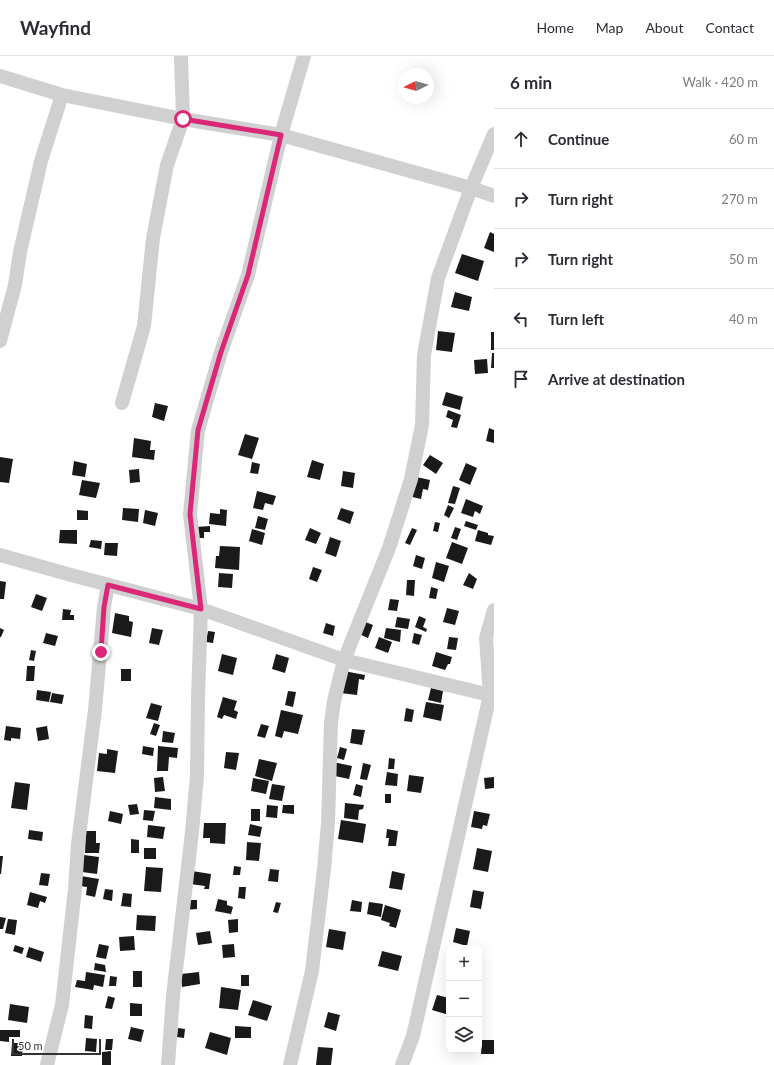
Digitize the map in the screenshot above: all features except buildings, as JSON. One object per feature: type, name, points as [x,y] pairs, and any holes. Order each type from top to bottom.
[{"type":"street","points":[[122,403],[144,326],[153,238],[168,165],[183,119],[181,56]]},
{"type":"street","points":[[168,1065],[173,996],[190,855],[197,776],[201,609],[190,514],[198,430],[221,352],[248,275],[281,135],[304,56]]},
{"type":"street","points":[[0,76],[62,95],[183,119],[281,135],[471,188],[494,196]]},
{"type":"street","points":[[0,341],[14,285],[41,161],[62,95]]},
{"type":"street","points":[[290,1065],[312,971],[328,823],[331,723],[334,701],[344,660],[389,548],[411,479],[422,425],[424,355],[438,278],[471,188],[494,134]]},
{"type":"street","points":[[0,555],[201,609],[344,660],[492,695]]},
{"type":"street","points":[[48,1065],[62,1005],[75,889],[78,844],[95,710],[104,607],[108,585]]},
{"type":"street","points":[[402,1065],[413,1036],[492,695],[486,638],[494,610]]},
{"type":"route","points":[[101,652],[104,607],[108,585],[201,609],[190,514],[198,430],[221,352],[248,275],[281,135],[183,119]]}]
